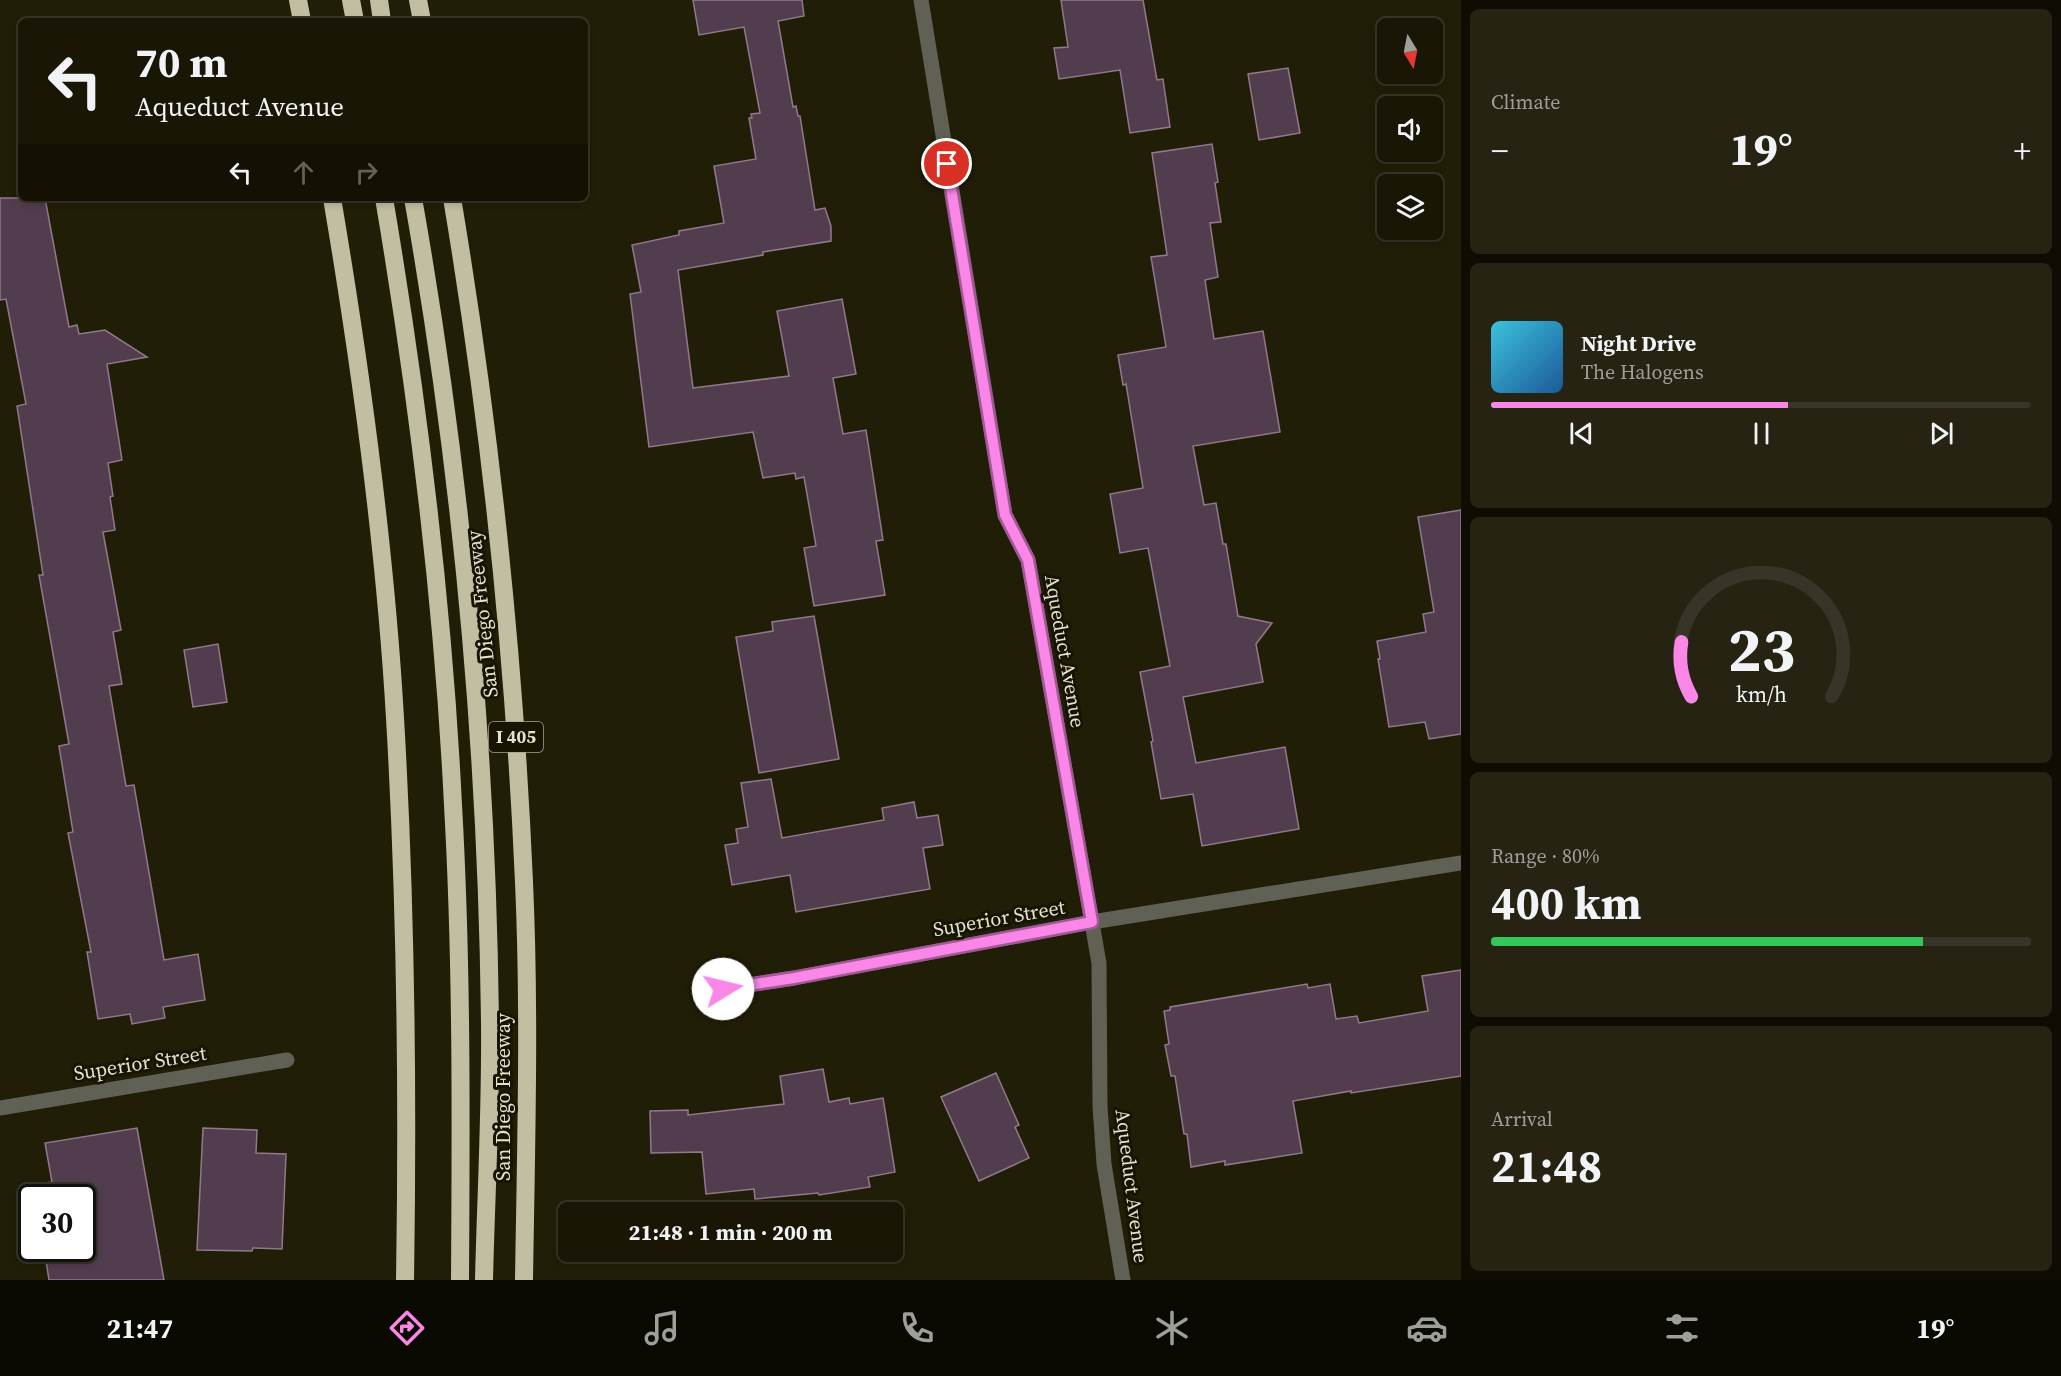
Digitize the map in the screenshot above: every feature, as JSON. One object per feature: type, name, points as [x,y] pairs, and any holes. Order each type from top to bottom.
[{"type":"highway","points":[[298,0],[301,18]]},
{"type":"highway","points":[[351,0],[354,18]]},
{"type":"highway","points":[[379,0],[382,18]]},
{"type":"highway","points":[[418,0],[421,18]]},
{"type":"highway","points":[[332,201],[353,335],[375,510],[385,593],[395,717],[405,976],[405,1280]]},
{"type":"highway","points":[[384,201],[407,336],[437,577],[453,806],[461,1082],[460,1280]]},
{"type":"highway","points":[[414,201],[455,477],[470,637],[482,808],[490,1025],[484,1280]]},
{"type":"highway","name":"San Diego Freeway","points":[[452,201],[483,412],[514,705],[524,883],[527,1068],[524,1280]]},
{"type":"street","name":"Aqueduct Avenue","points":[[921,0],[1005,515],[1028,560],[1099,963],[1100,1106],[1104,1164],[1123,1280]]},
{"type":"street","name":"Superior Street","points":[[723,989],[794,978],[1092,922],[1461,863]]},
{"type":"street","name":"Superior Street","points":[[0,1108],[287,1060]]},
{"type":"building","points":[[693,0],[802,0],[804,16],[778,21],[793,107],[796,106],[798,116],[800,116],[815,210],[825,208],[831,226],[831,241],[763,252],[763,255],[678,270],[693,388],[789,376],[777,311],[842,299],[856,374],[833,378],[843,434],[866,430],[883,540],[876,541],[885,595],[814,606],[804,548],[816,546],[804,477],[796,479],[795,473],[763,478],[753,432],[649,447],[630,294],[641,292],[632,245],[679,235],[679,231],[724,223],[714,166],[756,159],[749,118],[752,118],[751,114],[760,113],[744,27],[699,35]]},
{"type":"building","points":[[1061,0],[1143,0],[1157,80],[1163,79],[1170,127],[1130,133],[1120,70],[1059,79],[1054,48],[1068,47]]},
{"type":"building","points":[[1288,68],[1300,133],[1259,140],[1248,74]]},
{"type":"building","points":[[1212,144],[1221,222],[1210,223],[1218,277],[1205,280],[1214,339],[1263,331],[1280,432],[1193,446],[1204,505],[1216,503],[1223,544],[1226,544],[1238,616],[1272,623],[1256,644],[1263,682],[1183,697],[1196,763],[1285,747],[1299,829],[1202,846],[1193,794],[1161,799],[1140,672],[1170,666],[1148,548],[1120,553],[1110,494],[1143,488],[1126,384],[1123,385],[1118,355],[1166,347],[1151,257],[1167,255],[1152,153]]},
{"type":"building","points":[[0,198],[18,198],[18,201],[46,201],[69,327],[77,325],[79,334],[105,330],[147,357],[107,364],[122,460],[108,463],[115,530],[103,532],[121,630],[113,632],[122,684],[109,686],[126,786],[134,785],[164,960],[198,954],[205,1000],[163,1007],[165,1018],[132,1024],[130,1014],[98,1019],[87,952],[91,952],[68,833],[73,832],[59,746],[69,744],[39,575],[43,575],[17,406],[26,404],[6,299],[0,300]]},
{"type":"building","points":[[1461,510],[1461,734],[1429,739],[1425,722],[1389,727],[1377,641],[1426,632],[1423,614],[1434,612],[1418,517]]},
{"type":"building","points":[[814,616],[839,759],[759,773],[736,637],[773,631],[772,622]]},
{"type":"building","points":[[218,644],[227,702],[193,707],[184,650]]},
{"type":"building","points":[[771,779],[782,838],[884,820],[882,808],[914,802],[917,818],[938,815],[943,845],[923,848],[930,889],[796,912],[790,875],[732,885],[725,845],[738,843],[736,829],[748,827],[741,783]]},
{"type":"building","points":[[1461,970],[1461,1076],[1293,1101],[1302,1153],[1225,1165],[1225,1161],[1191,1167],[1175,1076],[1171,1076],[1165,1045],[1169,1044],[1164,1011],[1170,1010],[1170,1007],[1307,984],[1308,988],[1330,984],[1336,1019],[1357,1016],[1359,1023],[1428,1011],[1422,976]]},
{"type":"building","points":[[823,1069],[829,1102],[849,1098],[850,1104],[883,1098],[895,1172],[868,1177],[870,1187],[819,1195],[818,1193],[755,1199],[754,1189],[706,1194],[702,1152],[651,1153],[650,1111],[688,1110],[688,1115],[784,1104],[780,1076]]},
{"type":"building","points":[[996,1073],[1019,1125],[1015,1127],[1029,1158],[979,1181],[941,1097]]},
{"type":"building","points":[[137,1128],[164,1280],[49,1280],[46,1262],[96,1262],[96,1184],[40,1184],[52,1182],[45,1143]]},
{"type":"building","points":[[203,1128],[257,1130],[256,1153],[286,1154],[282,1249],[197,1250]]},
{"type":"route","points":[[723,989],[794,978],[1092,922],[1028,560],[1005,515],[947,164]]}]
